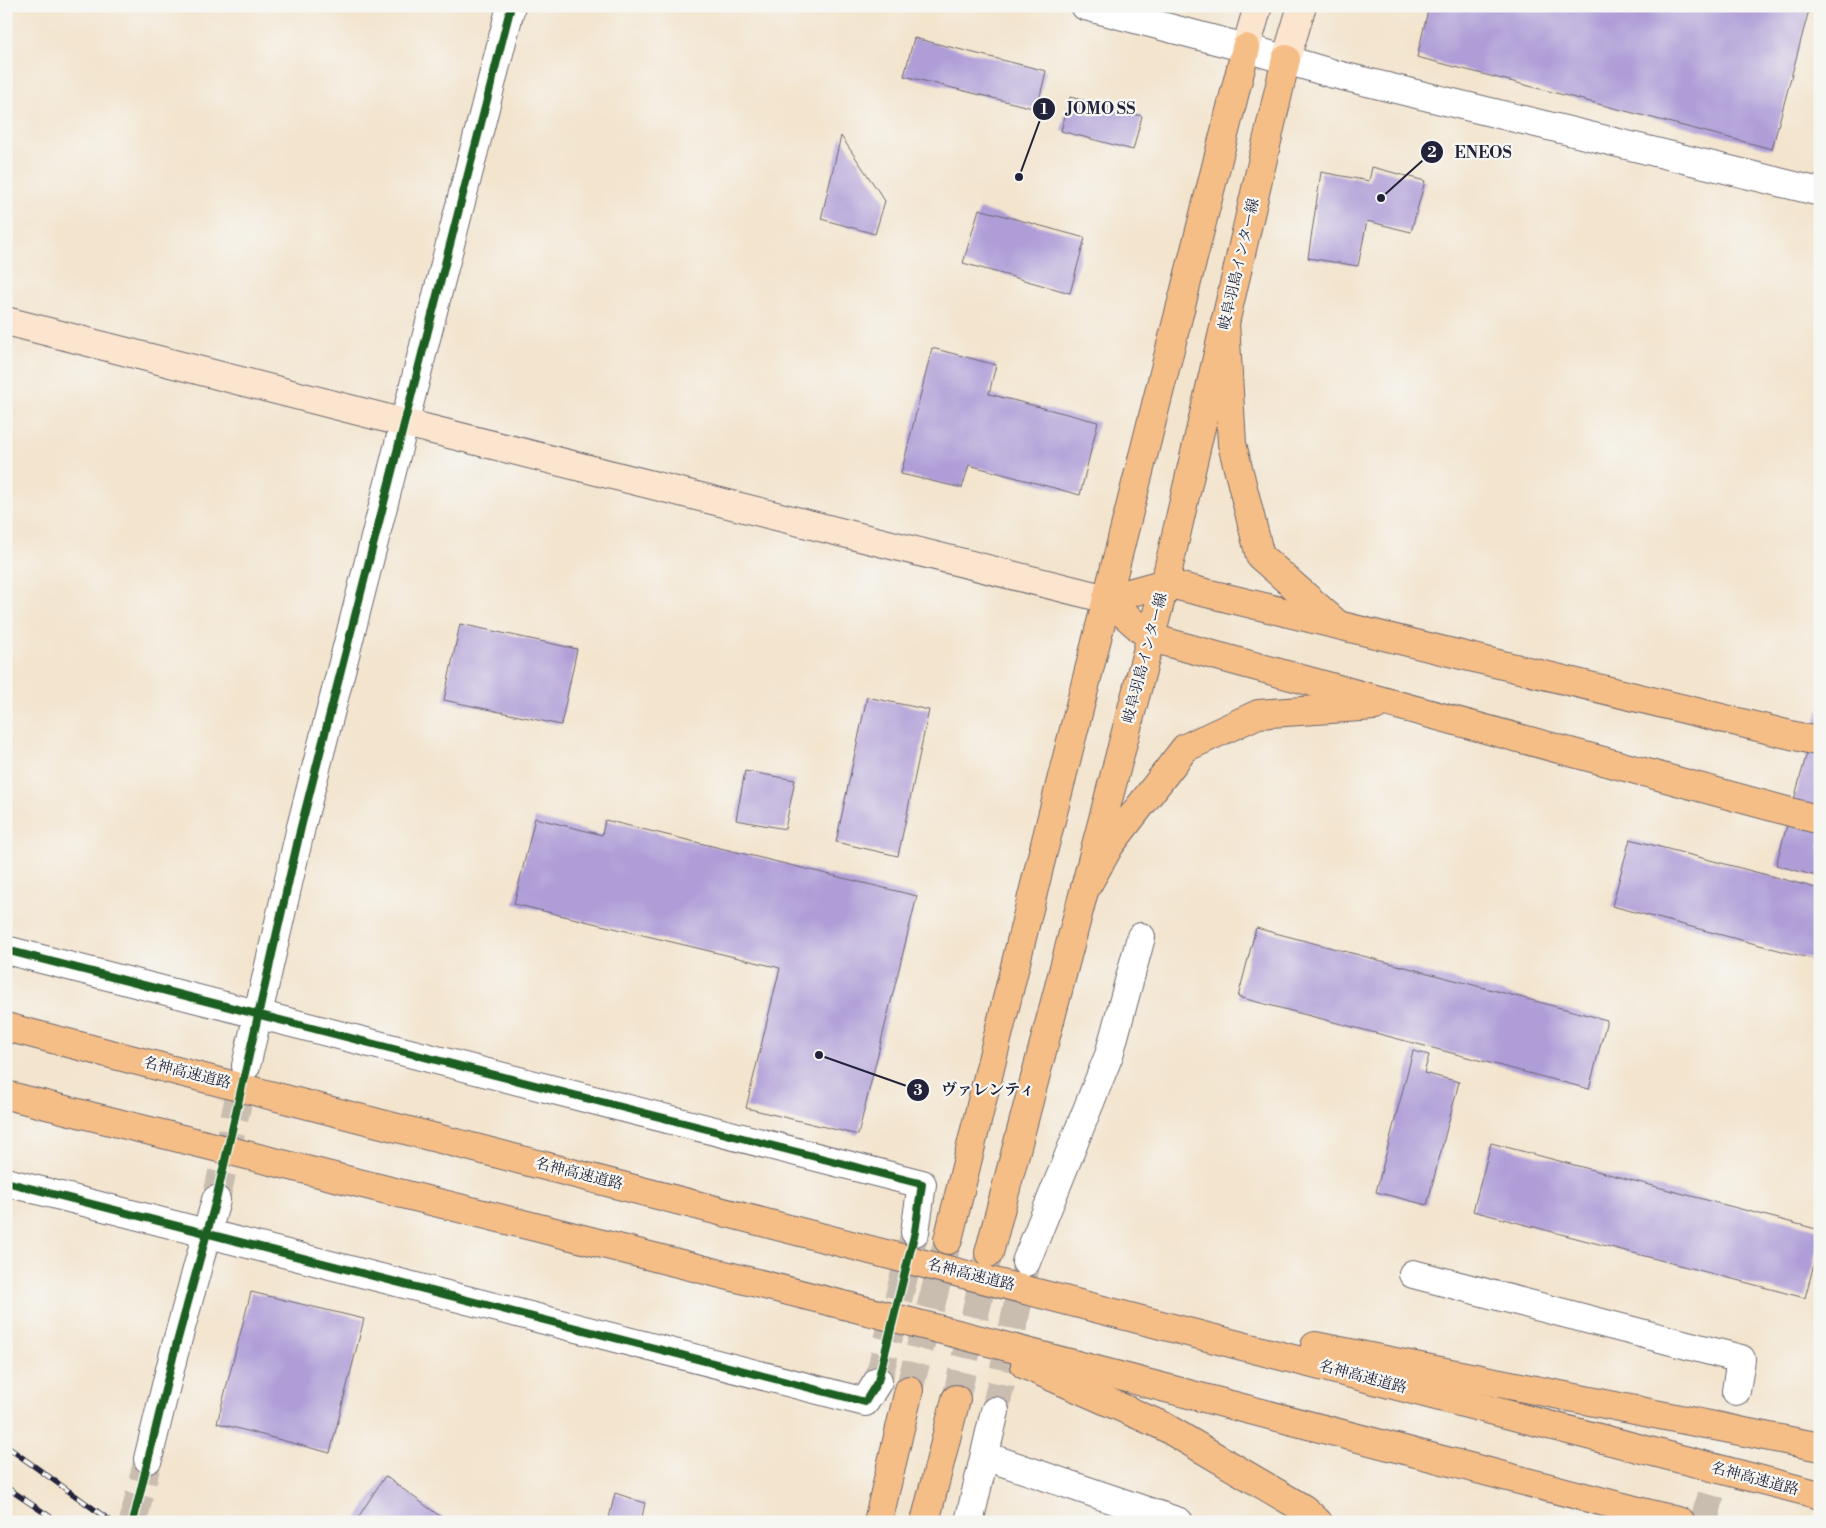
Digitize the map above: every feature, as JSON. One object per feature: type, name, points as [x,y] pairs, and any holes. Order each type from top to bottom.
[{"type":"main road","points":[[948,1240],[1040,864],[1246,48]]},
{"type":"main road","name":"岐阜羽島インター線","points":[[989,1253],[1165,583],[1286,59]]},
{"type":"main road","points":[[1225,322],[1232,444],[1260,556],[1338,625]]},
{"type":"main road","points":[[1107,600],[1165,583],[1820,742]]},
{"type":"main road","points":[[1107,600],[1151,638],[1820,820]]},
{"type":"main road","points":[[1085,889],[1110,845],[1185,748],[1258,714],[1396,705]]},
{"type":"main road","name":"名神高速道路","points":[[6,1027],[1023,1275],[1820,1495]]},
{"type":"main road","points":[[6,1096],[570,1235],[1681,1522]]},
{"type":"main road","points":[[1023,1275],[1820,1448]]},
{"type":"main road","points":[[950,1332],[1163,1426],[1304,1510],[1318,1522]]},
{"type":"main road","points":[[878,1522],[909,1390]]},
{"type":"main road","points":[[925,1522],[956,1399]]},
{"type":"street","points":[[246,1066],[301,827],[511,6]]},
{"type":"street","points":[[1085,6],[1246,48],[1334,74],[1820,192]]},
{"type":"street","points":[[1246,48],[1258,6]]},
{"type":"street","points":[[1286,59],[1302,6]]},
{"type":"street","points":[[6,321],[405,424],[1107,600]]},
{"type":"street","points":[[1023,1275],[1109,1055],[1141,937]]},
{"type":"street","points":[[6,950],[922,1184],[915,1232]]},
{"type":"street","points":[[6,1182],[865,1402],[878,1381]]},
{"type":"street","points":[[148,1459],[216,1200]]},
{"type":"street","points":[[1414,1274],[1741,1359],[1736,1391]]},
{"type":"street","points":[[969,1522],[995,1411]]},
{"type":"street","points":[[985,1456],[1179,1522]]},
{"type":"building","points":[[1429,6],[1810,6],[1772,149],[1417,57]]},
{"type":"building","points":[[914,38],[1046,71],[1037,109],[904,76]]},
{"type":"building","points":[[1070,97],[1142,116],[1133,150],[1061,131]]},
{"type":"building","points":[[841,136],[885,201],[875,234],[821,219]]},
{"type":"building","points":[[1372,167],[1425,181],[1411,232],[1367,221],[1358,266],[1308,258],[1321,172],[1369,181]]},
{"type":"building","points":[[979,209],[1085,238],[1070,293],[963,263]]},
{"type":"building","points":[[932,348],[996,365],[989,394],[1098,422],[1080,495],[969,465],[962,488],[901,474]]},
{"type":"building","points":[[460,624],[577,649],[561,725],[444,700]]},
{"type":"building","points":[[867,697],[929,710],[898,856],[836,842]]},
{"type":"building","points":[[1820,710],[1820,877],[1776,865]]},
{"type":"building","points":[[745,771],[795,780],[785,829],[736,820]]},
{"type":"building","points":[[535,818],[602,835],[605,820],[917,896],[858,1135],[746,1108],[780,968],[514,904]]},
{"type":"building","points":[[1630,839],[1820,889],[1820,961],[1612,906]]},
{"type":"building","points":[[1256,928],[1607,1020],[1589,1089],[1238,997]]},
{"type":"building","points":[[1413,1051],[1429,1055],[1424,1073],[1459,1082],[1427,1205],[1376,1192]]},
{"type":"building","points":[[1491,1143],[1820,1230],[1820,1241],[1805,1298],[1473,1211]]},
{"type":"building","points":[[251,1292],[364,1319],[330,1453],[217,1423]]},
{"type":"building","points":[[385,1476],[448,1522],[355,1522]]},
{"type":"building","points":[[615,1493],[645,1503],[641,1522],[608,1522]]},
{"type":"tunnel","points":[[216,1200],[246,1066]]},
{"type":"tunnel","points":[[878,1381],[914,1236]]},
{"type":"tunnel","points":[[909,1390],[948,1240]]},
{"type":"tunnel","points":[[956,1399],[988,1257]]},
{"type":"tunnel","points":[[995,1411],[1026,1266]]},
{"type":"tunnel","points":[[1704,1522],[1736,1391]]},
{"type":"tunnel","points":[[133,1522],[148,1459]]},
{"type":"railway","points":[[6,1446],[112,1522]]},
{"type":"railway","points":[[6,1487],[58,1522]]},
{"type":"cycle path","points":[[133,1522],[174,1353],[216,1200],[301,827],[511,6]]},
{"type":"cycle path","points":[[6,950],[922,1184],[915,1232],[878,1381],[865,1402],[6,1182]]},
{"type":"place","name":"JOMO SS","points":[[1019,177]]},
{"type":"place","name":"ENEOS","points":[[1381,198]]},
{"type":"place","name":"ヴァレンティ","points":[[819,1055]]}]
